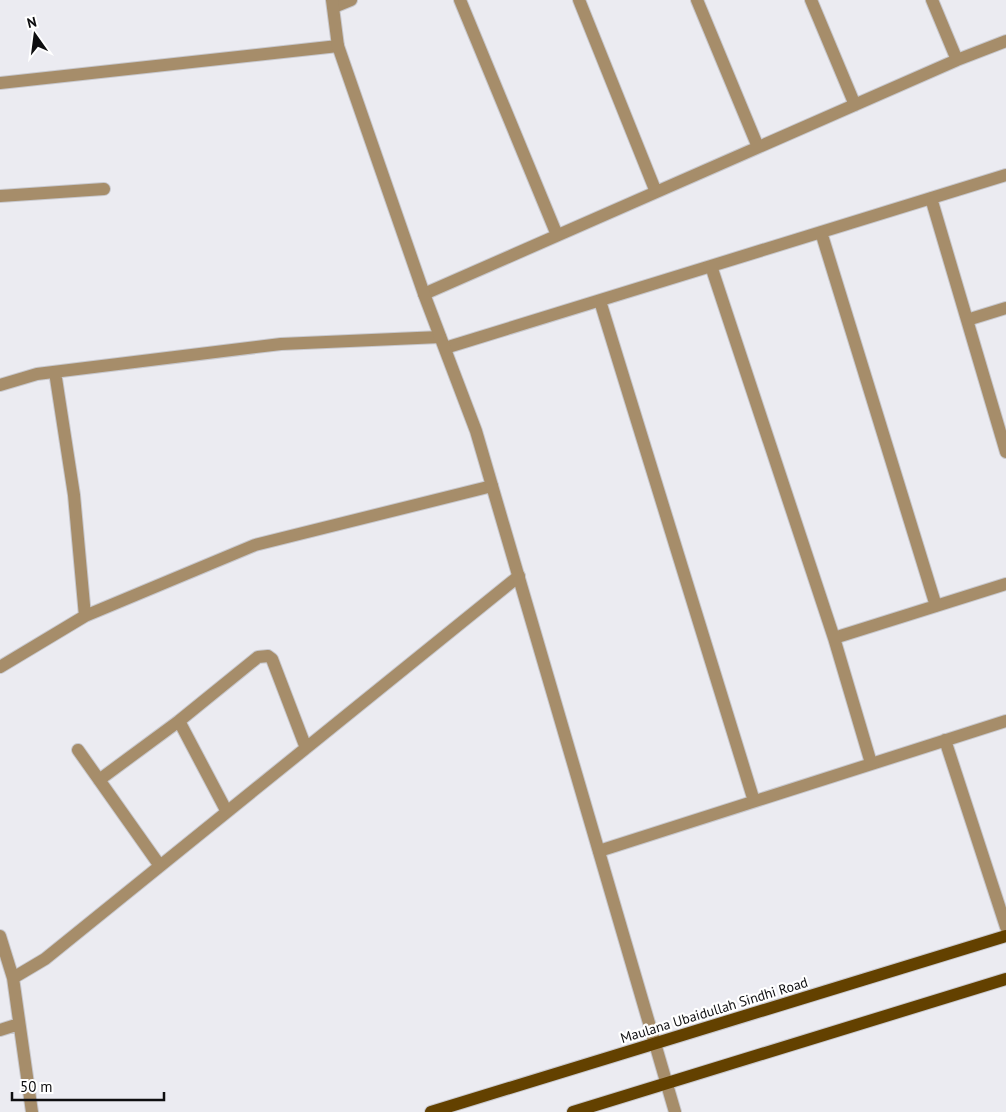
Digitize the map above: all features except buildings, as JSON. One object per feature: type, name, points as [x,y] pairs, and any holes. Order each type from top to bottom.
[{"type":"main road","name":"Maulana Ubaidullah Sindhi Road","points":[[431,1112],[1006,936]]},
{"type":"main road","points":[[573,1112],[1006,979]]},
{"type":"street","points":[[351,0],[333,3],[338,46],[424,294],[476,431],[675,1112]]},
{"type":"street","points":[[460,0],[558,235]]},
{"type":"street","points":[[579,0],[656,192]]},
{"type":"street","points":[[697,0],[758,147]]},
{"type":"street","points":[[811,0],[855,105]]},
{"type":"street","points":[[932,0],[957,60]]},
{"type":"street","points":[[424,294],[957,60],[1006,42]]},
{"type":"street","points":[[0,83],[338,46]]},
{"type":"street","points":[[0,385],[37,374],[281,344],[442,342],[600,301],[1006,175]]},
{"type":"street","points":[[0,196],[104,189]]},
{"type":"street","points":[[931,198],[1006,452]]},
{"type":"street","points":[[821,232],[936,606]]},
{"type":"street","points":[[711,266],[834,638],[871,762]]},
{"type":"street","points":[[600,301],[754,801]]},
{"type":"street","points":[[967,320],[1006,308]]},
{"type":"street","points":[[55,372],[74,495],[85,616]]},
{"type":"street","points":[[0,667],[85,616],[255,545],[492,486]]},
{"type":"street","points":[[13,978],[45,959],[519,576]]},
{"type":"street","points":[[834,638],[1006,584]]},
{"type":"street","points":[[99,780],[179,721],[258,657],[268,656],[272,659],[306,748]]},
{"type":"street","points":[[179,721],[227,812]]},
{"type":"street","points":[[599,851],[871,762],[1006,721]]},
{"type":"street","points":[[945,740],[1006,927]]},
{"type":"street","points":[[78,750],[160,866]]},
{"type":"street","points":[[0,936],[13,978],[32,1112]]},
{"type":"street","points":[[0,1030],[19,1024]]}]
